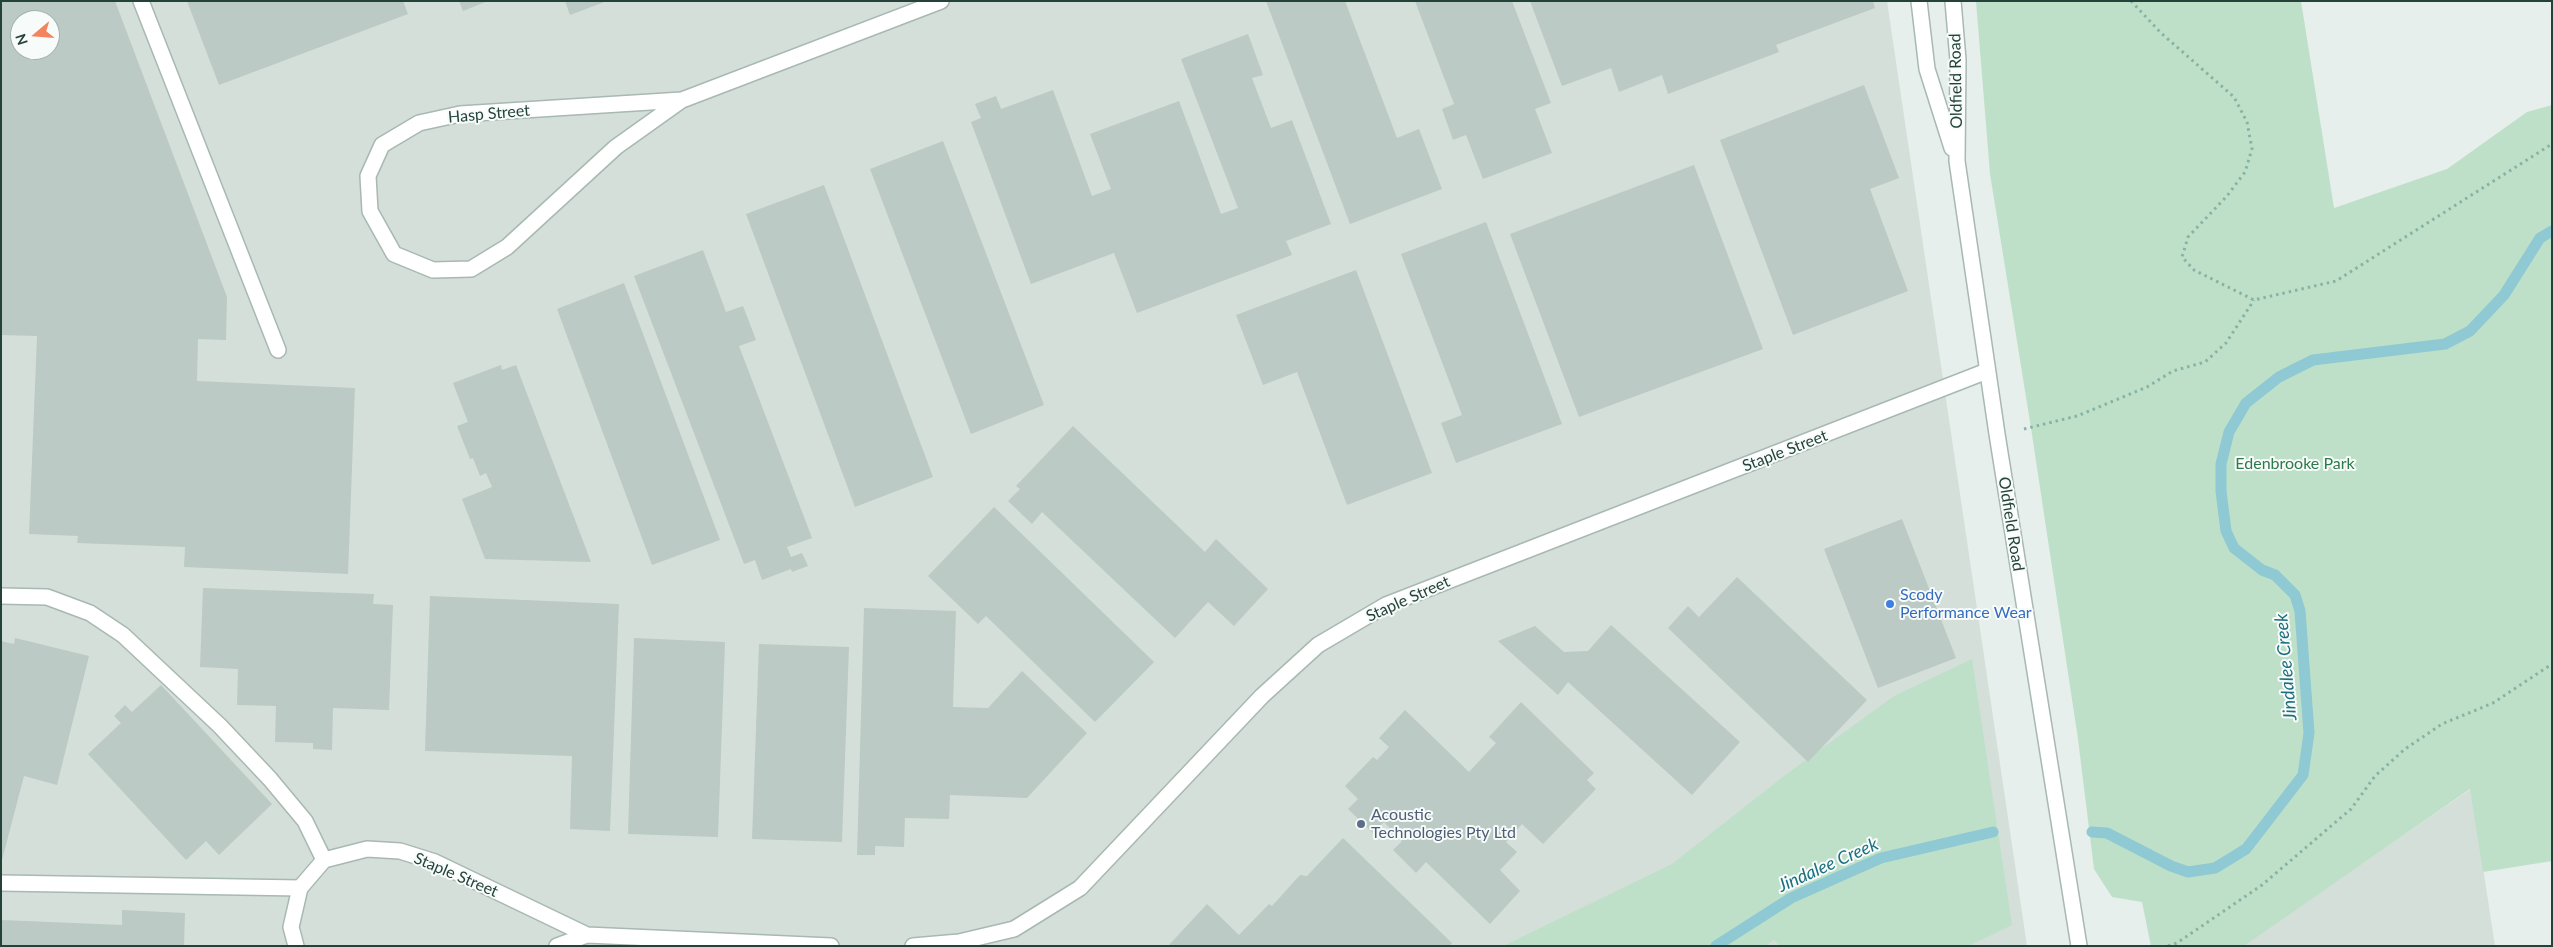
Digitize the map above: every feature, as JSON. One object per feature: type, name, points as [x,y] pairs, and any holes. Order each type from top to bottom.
[{"type":"street","points":[[141,1],[278,350]]},
{"type":"street","name":"Hasp Street","points":[[682,100],[460,114],[419,123],[382,144],[368,176],[370,211],[394,254],[433,270],[472,269],[507,246],[616,146],[682,100],[941,1]]},
{"type":"street","name":"Oldfield Road","points":[[1919,1],[1928,69],[1957,161]]},
{"type":"street","name":"Oldfield Road","points":[[1953,1],[1958,60],[1957,161],[1987,371],[2079,946]]},
{"type":"street","name":"Staple Street","points":[[913,946],[959,942],[1014,929],[1080,888],[1262,696],[1318,645],[1386,605],[1987,371]]},
{"type":"street","points":[[1,596],[47,597],[90,613],[123,635],[220,726],[270,779],[305,821],[324,860],[300,888],[291,927],[296,946]]},
{"type":"street","name":"Staple Street","points":[[324,860],[367,849],[400,851],[434,862],[587,935]]},
{"type":"street","points":[[1,884],[300,888]]},
{"type":"street","name":"Staple Street","points":[[559,945],[587,935],[831,946]]},
{"type":"path","points":[[2131,1],[2162,33],[2234,97],[2247,122],[2252,149],[2245,172],[2227,196],[2188,238],[2182,257],[2194,270],[2254,300],[2336,280],[2552,144]]},
{"type":"path","points":[[1997,434],[2077,416],[2147,387],[2173,371],[2205,362],[2226,343],[2254,300]]},
{"type":"path","points":[[2168,946],[2177,943],[2262,885],[2351,809],[2375,776],[2405,749],[2442,724],[2493,703],[2552,664]]},
{"type":"shaded area","points":[[1,1],[1887,1],[2027,946],[1,946]]},
{"type":"shaded area","points":[[2471,789],[2495,946],[2242,946]]},
{"type":"green space","name":"Edenbrooke Park","points":[[1976,1],[2301,1],[2334,208],[2447,169],[2527,112],[2552,105],[2552,861],[2483,872],[2470,789],[2244,946],[2151,946],[2142,902],[2112,897],[2094,869],[2078,739],[1990,174]]},
{"type":"green space","points":[[1972,659],[2012,925],[1969,946],[1780,946],[1774,940],[1766,946],[1503,946],[1672,864],[1784,776],[1894,696]]},
{"type":"building","points":[[1,1],[115,1],[227,297],[226,340],[198,339],[197,381],[355,388],[348,574],[184,567],[185,547],[77,543],[78,536],[29,534],[37,336],[1,335]]},
{"type":"building","points":[[187,1],[403,1],[408,14],[219,85]]},
{"type":"building","points":[[459,1],[488,1],[463,11]]},
{"type":"building","points":[[565,1],[607,1],[570,15]]},
{"type":"building","points":[[1266,1],[1345,1],[1397,138],[1419,129],[1442,189],[1350,224]]},
{"type":"building","points":[[1415,1],[1512,1],[1551,103],[1535,109],[1552,153],[1483,179],[1466,135],[1453,140],[1442,109],[1454,104]]},
{"type":"building","points":[[1530,1],[1873,1],[1875,8],[1776,45],[1779,52],[1668,94],[1662,75],[1619,92],[1611,68],[1562,86]]},
{"type":"building","points":[[1248,34],[1263,75],[1252,78],[1271,128],[1292,120],[1331,224],[1286,241],[1292,255],[1137,313],[1114,253],[1031,284],[971,122],[981,118],[975,104],[996,96],[1001,109],[1053,90],[1092,196],[1111,189],[1090,134],[1179,101],[1221,214],[1238,208],[1181,59]]},
{"type":"building","points":[[1864,85],[1899,178],[1870,189],[1908,291],[1793,335],[1720,140]]},
{"type":"building","points":[[943,141],[1044,405],[971,434],[870,169]]},
{"type":"building","points":[[1694,165],[1763,349],[1579,417],[1510,234]]},
{"type":"building","points":[[824,185],[933,477],[855,507],[746,214]]},
{"type":"building","points":[[1486,222],[1562,424],[1456,463],[1441,423],[1462,415],[1401,254]]},
{"type":"building","points":[[703,250],[726,312],[743,306],[756,340],[739,346],[812,538],[787,547],[791,557],[802,553],[808,566],[792,572],[791,569],[762,580],[755,560],[744,564],[634,276]]},
{"type":"building","points":[[1356,270],[1432,473],[1347,505],[1297,372],[1263,385],[1236,315]]},
{"type":"building","points":[[624,283],[720,540],[652,565],[557,309]]},
{"type":"building","points":[[501,365],[502,370],[516,365],[591,562],[485,559],[462,499],[492,487],[486,473],[480,476],[473,458],[470,459],[457,426],[468,422],[453,383]]},
{"type":"building","points":[[1073,426],[1205,552],[1216,539],[1268,589],[1234,626],[1208,602],[1175,638],[1042,512],[1032,524],[1008,501],[1020,489],[1016,486]]},
{"type":"building","points":[[994,507],[1154,662],[1095,722],[986,616],[978,624],[928,576]]},
{"type":"building","name":"Scody Performance Wear","points":[[1902,519],[1956,658],[1878,688],[1824,549]]},
{"type":"building","points":[[1737,577],[1867,700],[1808,762],[1668,628],[1688,606],[1699,617]]},
{"type":"building","points":[[203,588],[374,594],[373,604],[393,605],[389,710],[333,708],[332,750],[313,749],[313,743],[275,742],[276,706],[237,705],[238,669],[200,667]]},
{"type":"building","points":[[430,596],[619,604],[610,831],[570,829],[572,756],[425,751]]},
{"type":"building","points":[[864,608],[956,611],[953,707],[988,708],[1022,671],[1087,733],[1027,798],[950,795],[949,819],[905,818],[904,847],[875,846],[875,855],[857,855]]},
{"type":"building","points":[[1611,625],[1740,742],[1692,795],[1568,682],[1558,695],[1498,641],[1535,626],[1564,652],[1588,651]]},
{"type":"building","points":[[15,638],[89,656],[57,785],[24,776],[2,860],[1,641],[14,644]]},
{"type":"building","points":[[634,638],[725,642],[718,837],[628,834]]},
{"type":"building","points":[[759,644],[849,647],[842,842],[752,839]]},
{"type":"building","points":[[161,685],[272,804],[219,855],[206,841],[186,860],[88,754],[121,723],[114,716],[125,705],[132,712]]},
{"type":"building","points":[[1521,702],[1594,773],[1587,780],[1596,789],[1543,844],[1522,824],[1506,842],[1517,852],[1500,870],[1520,891],[1490,924],[1426,862],[1416,873],[1393,850],[1402,841],[1384,822],[1373,833],[1348,809],[1358,799],[1345,786],[1373,757],[1377,760],[1389,747],[1379,738],[1405,710],[1469,772],[1496,743],[1489,737]]},
{"type":"building","points":[[1343,838],[1452,943],[1450,946],[1168,946],[1207,904],[1239,935],[1269,904],[1272,906],[1300,875],[1307,876]]},
{"type":"building","points":[[122,910],[185,913],[184,946],[1,946],[1,920],[122,925]]},
{"type":"waterway","name":"Jindalee Creek","points":[[2092,832],[2107,833],[2171,866],[2188,872],[2215,868],[2246,849],[2303,775],[2309,733],[2300,611],[2295,595],[2275,575],[2262,570],[2234,548],[2226,531],[2221,491],[2221,464],[2229,432],[2246,403],[2279,377],[2313,360],[2445,344],[2470,331],[2504,295],[2540,238],[2552,231]]},
{"type":"waterway","name":"Jindalee Creek","points":[[1716,946],[1791,898],[1881,858],[1993,832]]},
{"type":"place","name":"Scody Performance Wear","points":[[1890,604]]},
{"type":"place","name":"Acoustic Technologies Pty Ltd","points":[[1361,824]]}]
